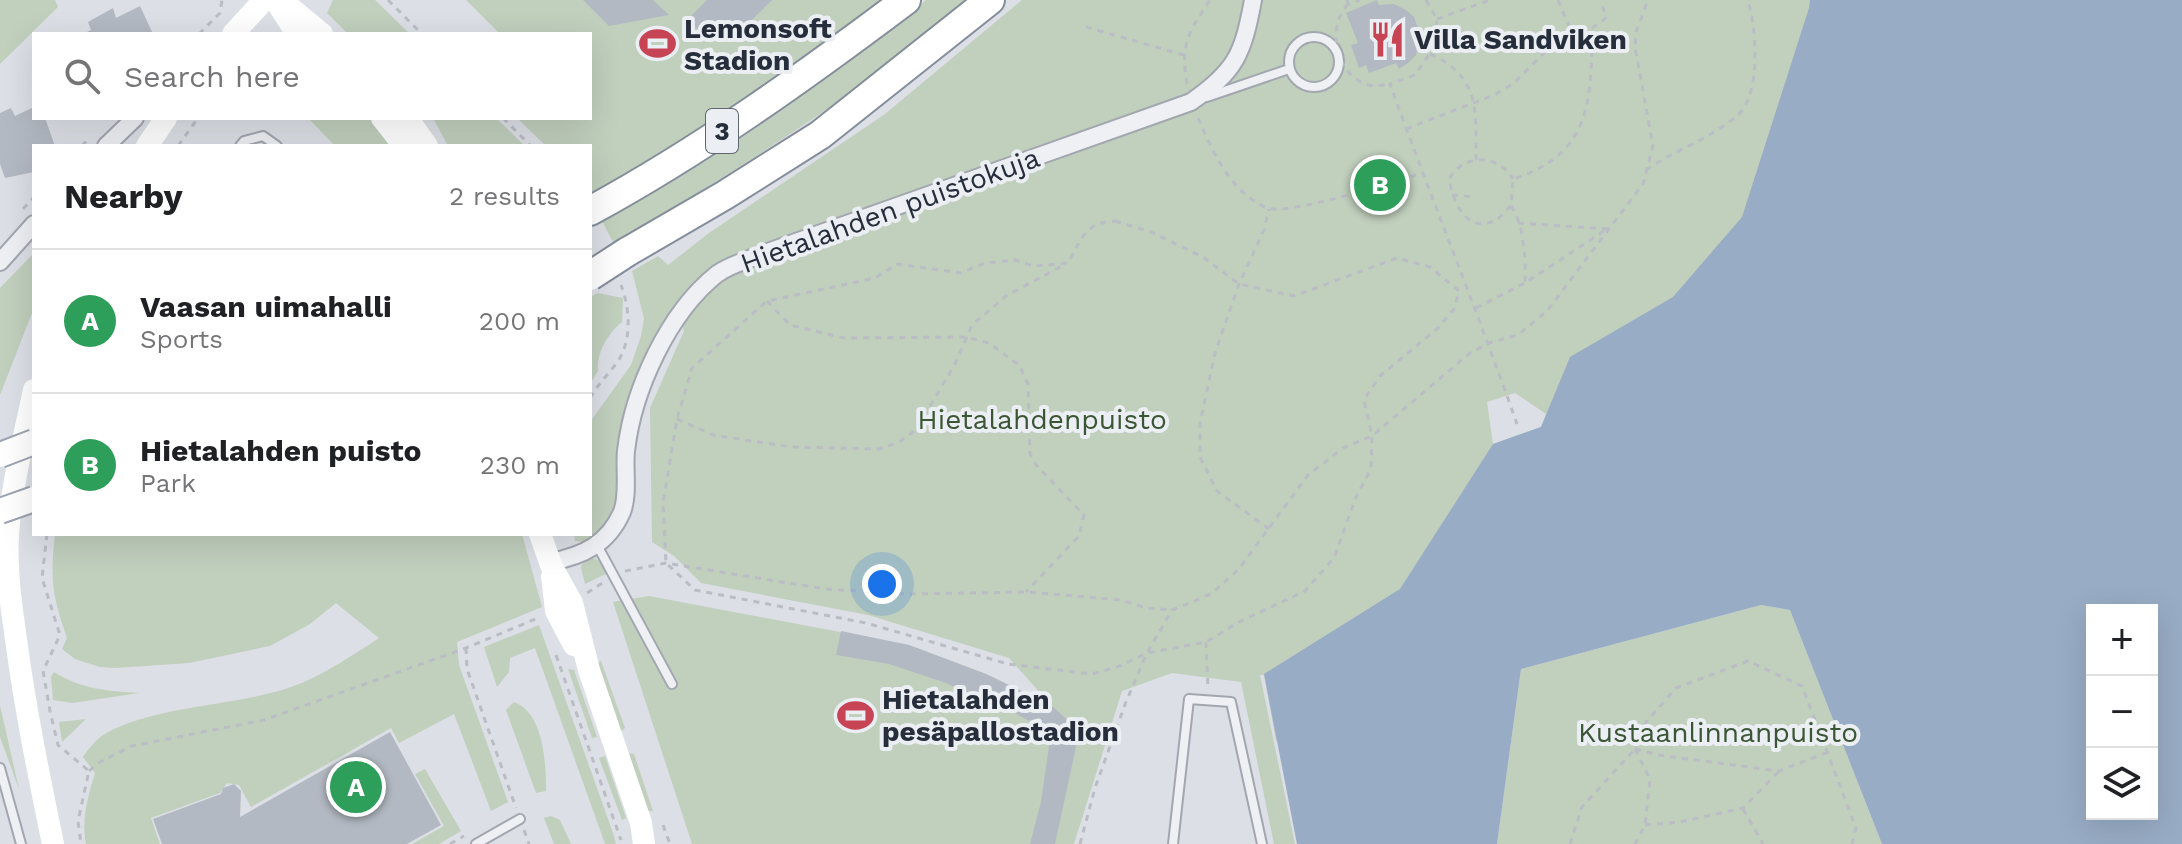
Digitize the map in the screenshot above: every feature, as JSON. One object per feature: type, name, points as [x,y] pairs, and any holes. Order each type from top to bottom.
[{"type":"highway","name":"3","points":[[600,206],[770,100],[906,0]]},
{"type":"highway","name":"3","points":[[611,268],[820,135],[990,0]]},
{"type":"main road","points":[[235,32],[264,0]]},
{"type":"main road","points":[[278,0],[296,32]]},
{"type":"main road","points":[[278,0],[319,32]]},
{"type":"main road","points":[[148,144],[165,120]]},
{"type":"main road","points":[[384,120],[402,144]]},
{"type":"main road","points":[[408,120],[426,144]]},
{"type":"main road","points":[[32,400],[18,469],[8,554],[25,709],[53,844]]},
{"type":"main road","points":[[0,455],[32,443]]},
{"type":"main road","points":[[0,511],[32,500]]},
{"type":"main road","points":[[541,536],[551,564],[572,603],[589,670],[642,834],[654,844]]},
{"type":"street","name":"Hietalahden puistokuja","points":[[597,545],[623,510],[626,452],[633,409],[648,372],[670,330],[719,272],[1191,102],[1218,84],[1233,67],[1242,47],[1253,0]]},
{"type":"street","points":[[108,144],[133,120]]},
{"type":"street","points":[[0,262],[32,226]]},
{"type":"street","points":[[551,564],[597,545]]},
{"type":"lane","points":[[1308,37],[1322,37],[1333,45],[1339,57],[1339,68],[1334,78],[1314,88],[1294,79],[1289,69],[1289,55],[1296,43],[1308,37]]},
{"type":"lane","points":[[1191,102],[1289,69]]},
{"type":"lane","points":[[242,144],[263,136],[274,144]]},
{"type":"lane","points":[[597,545],[672,684]]},
{"type":"lane","points":[[1173,844],[1189,699],[1231,702],[1262,844]]},
{"type":"lane","points":[[0,768],[21,844]]},
{"type":"lane","points":[[476,844],[520,819]]},
{"type":"path","points":[[201,32],[220,13],[222,0]]},
{"type":"path","points":[[388,0],[420,32]]},
{"type":"path","points":[[1210,0],[1193,25],[1184,45],[1184,55],[1191,102],[1213,152],[1233,184],[1269,209],[1282,209],[1349,196],[1422,173]]},
{"type":"path","points":[[1360,0],[1347,2],[1335,26],[1339,57],[1350,75],[1367,85],[1390,84],[1415,75],[1430,54],[1437,19],[1426,0]]},
{"type":"path","points":[[1437,19],[1490,0]]},
{"type":"path","points":[[1558,0],[1575,40]]},
{"type":"path","points":[[1575,40],[1606,18],[1601,0]]},
{"type":"path","points":[[664,562],[825,589],[908,594],[1026,592],[1121,600],[1146,608],[1172,610],[1211,594],[1238,570],[1308,475],[1343,448],[1372,436],[1470,353],[1489,343],[1518,335],[1547,311],[1643,184],[1653,146],[1635,47],[1636,32],[1648,0]]},
{"type":"path","points":[[1646,170],[1740,113],[1753,84],[1753,35],[1748,0]]},
{"type":"path","points":[[1086,27],[1184,55]]},
{"type":"path","points":[[1406,129],[1494,95],[1514,83],[1554,43],[1575,40],[1635,47]]},
{"type":"path","points":[[1513,179],[1538,171],[1577,134],[1586,114],[1592,41]]},
{"type":"path","points":[[1430,54],[1456,67],[1468,84],[1474,102],[1476,161]]},
{"type":"path","points":[[1390,84],[1517,424]]},
{"type":"path","points":[[179,144],[197,120]]},
{"type":"path","points":[[505,120],[529,144]]},
{"type":"path","points":[[1511,206],[1496,220],[1483,223],[1468,219],[1459,212],[1452,195],[1449,179],[1455,168],[1468,161],[1495,162],[1506,168],[1513,179],[1511,206],[1526,260],[1525,283]]},
{"type":"path","points":[[1452,195],[1474,197]]},
{"type":"path","points":[[1269,209],[1264,230],[1239,284],[1215,353],[1200,423],[1200,457],[1217,491],[1269,529]]},
{"type":"path","points":[[677,419],[713,435],[791,447],[879,449],[899,442],[916,430],[955,364],[972,325],[1006,296],[1068,263],[1089,228],[1098,222],[1115,221],[1151,232],[1203,257],[1239,284],[1294,296],[1397,258],[1430,267],[1459,291],[1454,309],[1438,328],[1380,376],[1364,400],[1372,436],[1371,469],[1356,497],[1334,558],[1305,591],[1239,622],[1206,642],[1147,653],[1120,666],[1092,674],[1008,664],[866,623],[695,590],[664,562],[663,503],[677,419],[692,368],[767,301],[875,278],[897,264],[961,273],[985,263],[1015,260],[1034,266],[1068,263]]},
{"type":"path","points":[[1518,223],[1608,229]]},
{"type":"path","points":[[1476,308],[1525,283],[1608,229]]},
{"type":"path","points":[[592,395],[620,359],[628,331],[625,296],[611,268]]},
{"type":"path","points":[[767,301],[790,325],[844,338],[967,337],[989,343],[1019,365],[1028,384],[1030,454],[1036,465],[1084,515],[1079,536],[1026,592]]},
{"type":"path","points":[[47,536],[42,578],[60,635],[43,671],[50,711],[58,745],[89,771]]},
{"type":"path","points":[[1080,844],[1095,788],[1147,653],[1172,610]]},
{"type":"path","points":[[1206,642],[1208,701]]},
{"type":"path","points":[[552,645],[623,844]]},
{"type":"path","points":[[81,844],[78,821],[89,771],[98,763],[132,746],[264,720],[466,648],[467,669],[529,844]]},
{"type":"path","points":[[1570,844],[1582,807],[1635,749],[1639,730],[1676,688],[1748,661],[1802,686],[1856,828],[1852,844]]},
{"type":"path","points":[[1635,749],[1658,755],[1779,771]]},
{"type":"path","points":[[1635,749],[1650,779],[1645,825],[1635,844]]},
{"type":"path","points":[[1645,825],[1680,822],[1743,808],[1779,771],[1828,752]]},
{"type":"path","points":[[1743,808],[1763,844]]},
{"type":"path","points":[[450,844],[473,831]]},
{"type":"green space","points":[[0,0],[55,0],[58,7],[0,64]]},
{"type":"green space","points":[[333,0],[375,0],[408,32],[346,32],[327,13]]},
{"type":"green space","points":[[466,0],[885,0],[744,103],[594,193],[592,144],[544,144],[519,120],[592,120],[592,32],[498,32]]},
{"type":"green space","points":[[926,0],[968,0],[841,100],[614,244],[602,221],[687,173],[769,119]]},
{"type":"green space","name":"Hietalahdenpuisto","points":[[1022,0],[1881,0],[1792,218],[1276,741],[1264,675],[1260,675],[1295,844],[1274,844],[1241,682],[1172,673],[1122,691],[1074,844],[692,844],[613,602],[649,596],[909,645],[986,674],[1050,704],[1009,658],[868,615],[701,583],[674,556],[652,542],[650,408],[684,331],[676,305],[647,356],[625,411],[617,449],[617,492],[612,517],[604,528],[585,542],[575,541],[574,536],[592,536],[592,419],[631,365],[641,336],[644,319],[632,271],[658,256],[668,265],[709,233],[885,114]],"holes":[[[1515,393],[1546,414],[1541,427],[1493,444],[1487,402]]]},
{"type":"green space","points":[[310,120],[376,120],[394,144],[333,144]]},
{"type":"green space","points":[[434,120],[498,120],[523,144],[447,144]]},
{"type":"green space","points":[[32,255],[32,313],[0,395],[0,288]]},
{"type":"green space","points":[[598,293],[623,298],[622,322],[604,344],[598,371],[592,381],[592,296]]},
{"type":"green space","points":[[55,536],[523,536],[542,607],[457,642],[459,665],[508,802],[491,811],[454,714],[399,743],[391,728],[251,807],[239,785],[227,783],[220,793],[151,818],[160,844],[86,844],[85,817],[95,773],[83,757],[104,734],[159,714],[253,697],[299,684],[379,638],[336,603],[310,624],[270,646],[189,663],[100,667],[75,659],[62,649],[67,638],[58,610],[53,564]]},
{"type":"green space","points":[[593,558],[600,561],[608,573],[585,584],[582,564]]},
{"type":"green space","name":"Kustaanlinnanpuisto","points":[[1761,605],[1790,610],[1882,844],[1497,844],[1521,669]]},
{"type":"green space","points":[[539,625],[616,844],[605,844],[535,648],[510,658],[509,672],[497,687],[484,647]]},
{"type":"green space","points":[[601,661],[625,728],[620,732],[596,663]]},
{"type":"green space","points":[[568,669],[574,670],[597,737],[592,738]]},
{"type":"green space","points":[[54,672],[84,686],[139,693],[73,703],[53,700],[51,677]]},
{"type":"green space","points":[[514,702],[532,717],[537,728],[544,753],[546,791],[536,793],[506,710]]},
{"type":"green space","points":[[0,706],[1,710],[19,789],[0,737]]},
{"type":"green space","points":[[86,719],[62,742],[59,722]]},
{"type":"green space","points":[[627,753],[634,754],[653,811],[647,811]]},
{"type":"green space","points":[[605,756],[626,818],[622,820],[599,758]]},
{"type":"green space","points":[[425,769],[461,831],[439,844],[412,844],[444,826],[415,774]]},
{"type":"green space","points":[[551,816],[560,820],[571,844],[554,844],[544,818]]},
{"type":"water","points":[[1810,0],[2182,0],[2182,844],[1882,844],[1790,610],[1761,605],[1521,669],[1497,844],[1297,844],[1264,674],[1400,589],[1493,444],[1541,427],[1570,357],[1673,297],[1742,217]]},
{"type":"building","points":[[583,0],[653,0],[669,15],[609,26]]},
{"type":"building","points":[[707,0],[772,0],[742,30],[734,24],[704,23],[697,29],[688,19]]},
{"type":"building","name":"Villa Sandviken","points":[[1377,0],[1379,5],[1394,4],[1406,10],[1414,17],[1421,36],[1416,55],[1408,63],[1399,69],[1396,63],[1369,73],[1366,65],[1359,68],[1351,45],[1358,43],[1346,13]]},
{"type":"building","points":[[140,6],[152,32],[87,32],[91,30],[88,22],[113,8],[116,18]]},
{"type":"building","points":[[11,108],[15,116],[32,108],[32,120],[46,120],[54,144],[32,144],[32,172],[5,178],[0,164],[0,113]]},
{"type":"building","points":[[841,631],[909,645],[986,674],[1052,706],[1073,725],[1076,747],[1055,844],[1030,844],[1041,802],[1050,739],[1043,729],[1008,709],[943,682],[889,664],[836,655]]},
{"type":"building","points":[[390,732],[441,825],[407,844],[162,844],[153,819],[221,794],[223,788],[234,784],[241,791],[240,817]]},
{"type":"place","name":"Villa Sandviken","points":[[1388,39]]},
{"type":"place","name":"Lemonsoft Stadion","points":[[658,44]]},
{"type":"place","name":"Hietalahden puisto","points":[[1380,185]]},
{"type":"place","name":"Hietalahden pesäpallostadion","points":[[856,715]]},
{"type":"place","name":"Vaasan uimahalli","points":[[356,787]]}]
